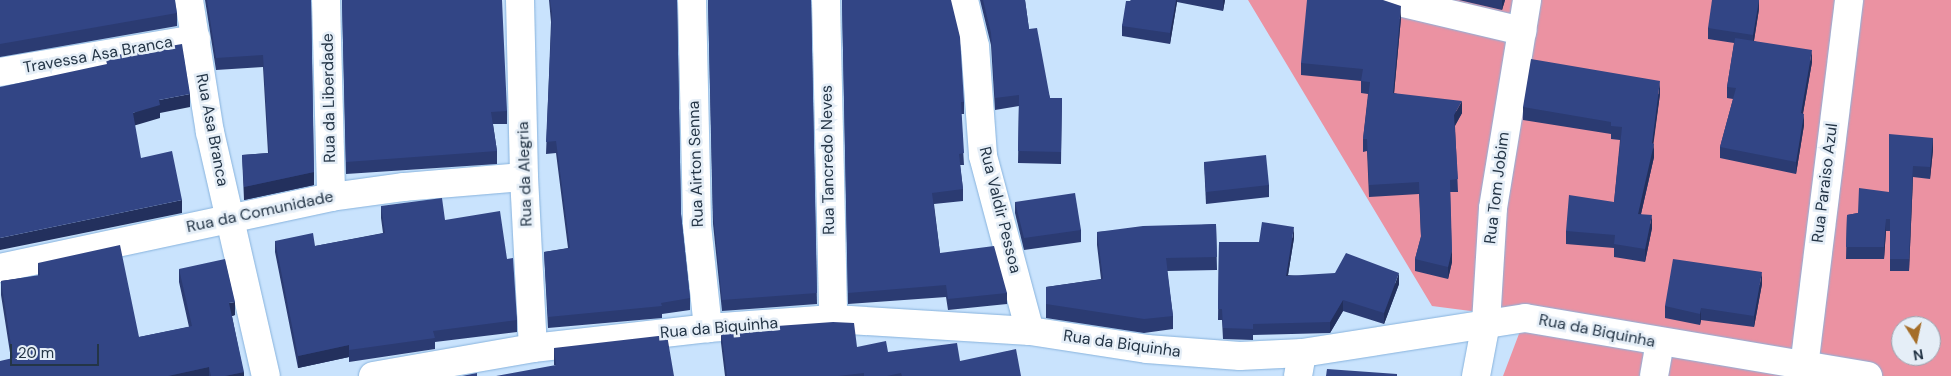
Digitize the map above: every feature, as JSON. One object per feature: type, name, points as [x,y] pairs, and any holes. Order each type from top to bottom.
[{"type":"street","name":"Rua Asa Branca","points":[[189,0],[210,132],[266,376]]},
{"type":"street","name":"Rua da Liberdade","points":[[326,0],[331,197]]},
{"type":"street","name":"Rua da Alegria","points":[[520,0],[524,178],[533,348]]},
{"type":"street","name":"Rua Airton Senna","points":[[692,0],[697,225],[708,328]]},
{"type":"street","name":"Rua Tancredo Neves","points":[[826,0],[833,320]]},
{"type":"street","name":"Rua Valdir Pessoa","points":[[964,0],[975,46],[983,156],[1030,331]]},
{"type":"street","points":[[1391,0],[1522,32]]},
{"type":"street","name":"Rua Tom Jobim","points":[[1476,376],[1486,323],[1492,208],[1527,0]]},
{"type":"street","name":"Rua Paraiso Azul","points":[[1804,367],[1850,0]]},
{"type":"street","name":"Travessa Asa Branca","points":[[0,72],[196,39]]},
{"type":"street","name":"Rua da Comunidade","points":[[0,268],[331,197],[404,187],[524,178]]},
{"type":"street","name":"Rua da Biquinha","points":[[373,376],[533,348],[708,328],[833,320],[1030,331],[1199,354],[1300,365],[1486,323],[1525,318],[1557,322],[1660,343],[1835,373],[1868,376]]},
{"type":"street","points":[[1654,376],[1660,343]]},
{"type":"shaded area","points":[[1248,0],[1951,0],[1951,376],[1503,376],[1525,318],[1432,306]]},
{"type":"building","points":[[0,0],[175,0],[177,13],[0,44]]},
{"type":"building","points":[[207,0],[311,0],[314,172],[244,187],[242,155],[269,153],[263,55],[216,58]]},
{"type":"building","points":[[342,0],[502,0],[507,111],[491,112],[497,151],[346,162]]},
{"type":"building","points":[[550,0],[677,0],[681,214],[690,298],[661,303],[662,306],[548,317],[544,252],[570,248],[556,141],[546,142],[552,13]]},
{"type":"building","points":[[708,0],[811,0],[817,293],[722,300],[713,212]]},
{"type":"building","points":[[842,0],[951,0],[960,37],[964,102],[961,102],[964,153],[959,154],[963,189],[932,193],[940,253],[994,246],[1007,293],[948,299],[946,285],[848,293]]},
{"type":"building","points":[[983,0],[1025,0],[1029,29],[1037,28],[1050,98],[1062,98],[1061,152],[1018,151],[1019,95],[995,98],[991,33]]},
{"type":"building","points":[[1176,0],[1170,33],[1122,26],[1126,1]]},
{"type":"building","points":[[1307,0],[1383,0],[1401,6],[1393,93],[1462,101],[1454,115],[1458,179],[1450,180],[1452,250],[1448,267],[1415,259],[1421,236],[1419,182],[1369,185],[1367,139],[1363,139],[1370,82],[1361,81],[1363,69],[1301,63]]},
{"type":"building","points":[[1712,0],[1759,0],[1753,35],[1708,28]]},
{"type":"building","points":[[1735,38],[1812,50],[1801,113],[1804,114],[1796,162],[1720,147],[1736,88],[1727,87]]},
{"type":"building","points":[[182,44],[190,94],[159,100],[160,105],[133,113],[141,158],[172,151],[182,200],[0,238],[0,87],[107,64],[105,57]]},
{"type":"building","points":[[1531,59],[1660,81],[1652,143],[1654,144],[1638,214],[1652,215],[1645,249],[1614,244],[1615,235],[1566,231],[1569,195],[1614,202],[1622,127],[1611,126],[1611,122],[1523,107]]},
{"type":"building","points":[[1889,134],[1933,138],[1930,167],[1913,166],[1909,259],[1890,259],[1890,219],[1886,219],[1884,247],[1846,247],[1847,215],[1858,213],[1859,188],[1889,192]]},
{"type":"building","points":[[1266,155],[1269,185],[1206,192],[1204,162]]},
{"type":"building","points":[[1075,193],[1081,230],[1024,238],[1015,202]]},
{"type":"building","points":[[442,198],[445,220],[500,211],[507,259],[513,258],[517,320],[433,331],[435,338],[349,350],[349,345],[298,356],[275,241],[313,233],[315,246],[385,233],[381,206]]},
{"type":"building","points":[[1262,222],[1294,227],[1286,276],[1335,273],[1346,253],[1399,273],[1384,313],[1343,300],[1330,322],[1253,324],[1253,329],[1223,328],[1222,309],[1218,309],[1219,242],[1259,242]]},
{"type":"building","points":[[1216,224],[1217,257],[1166,258],[1173,316],[1144,319],[1046,304],[1046,287],[1103,279],[1097,232],[1143,226]]},
{"type":"building","points":[[120,245],[139,337],[192,326],[179,269],[225,259],[235,302],[229,303],[244,372],[225,376],[211,376],[209,367],[168,376],[0,376],[0,361],[13,358],[1,281],[40,275],[38,263]]},
{"type":"building","points":[[1673,259],[1762,272],[1754,316],[1701,308],[1700,314],[1665,306]]},
{"type":"building","points":[[833,322],[854,323],[857,347],[886,341],[888,352],[957,343],[960,361],[1016,349],[1021,376],[902,376],[901,373],[887,376],[864,376],[864,373],[838,376],[727,376],[721,330]]},
{"type":"building","points":[[667,335],[674,376],[496,376],[556,365],[554,348]]},
{"type":"building","points":[[1327,369],[1397,374],[1397,376],[1326,376]]},
{"type":"building","points":[[477,373],[477,376],[462,376]]}]
